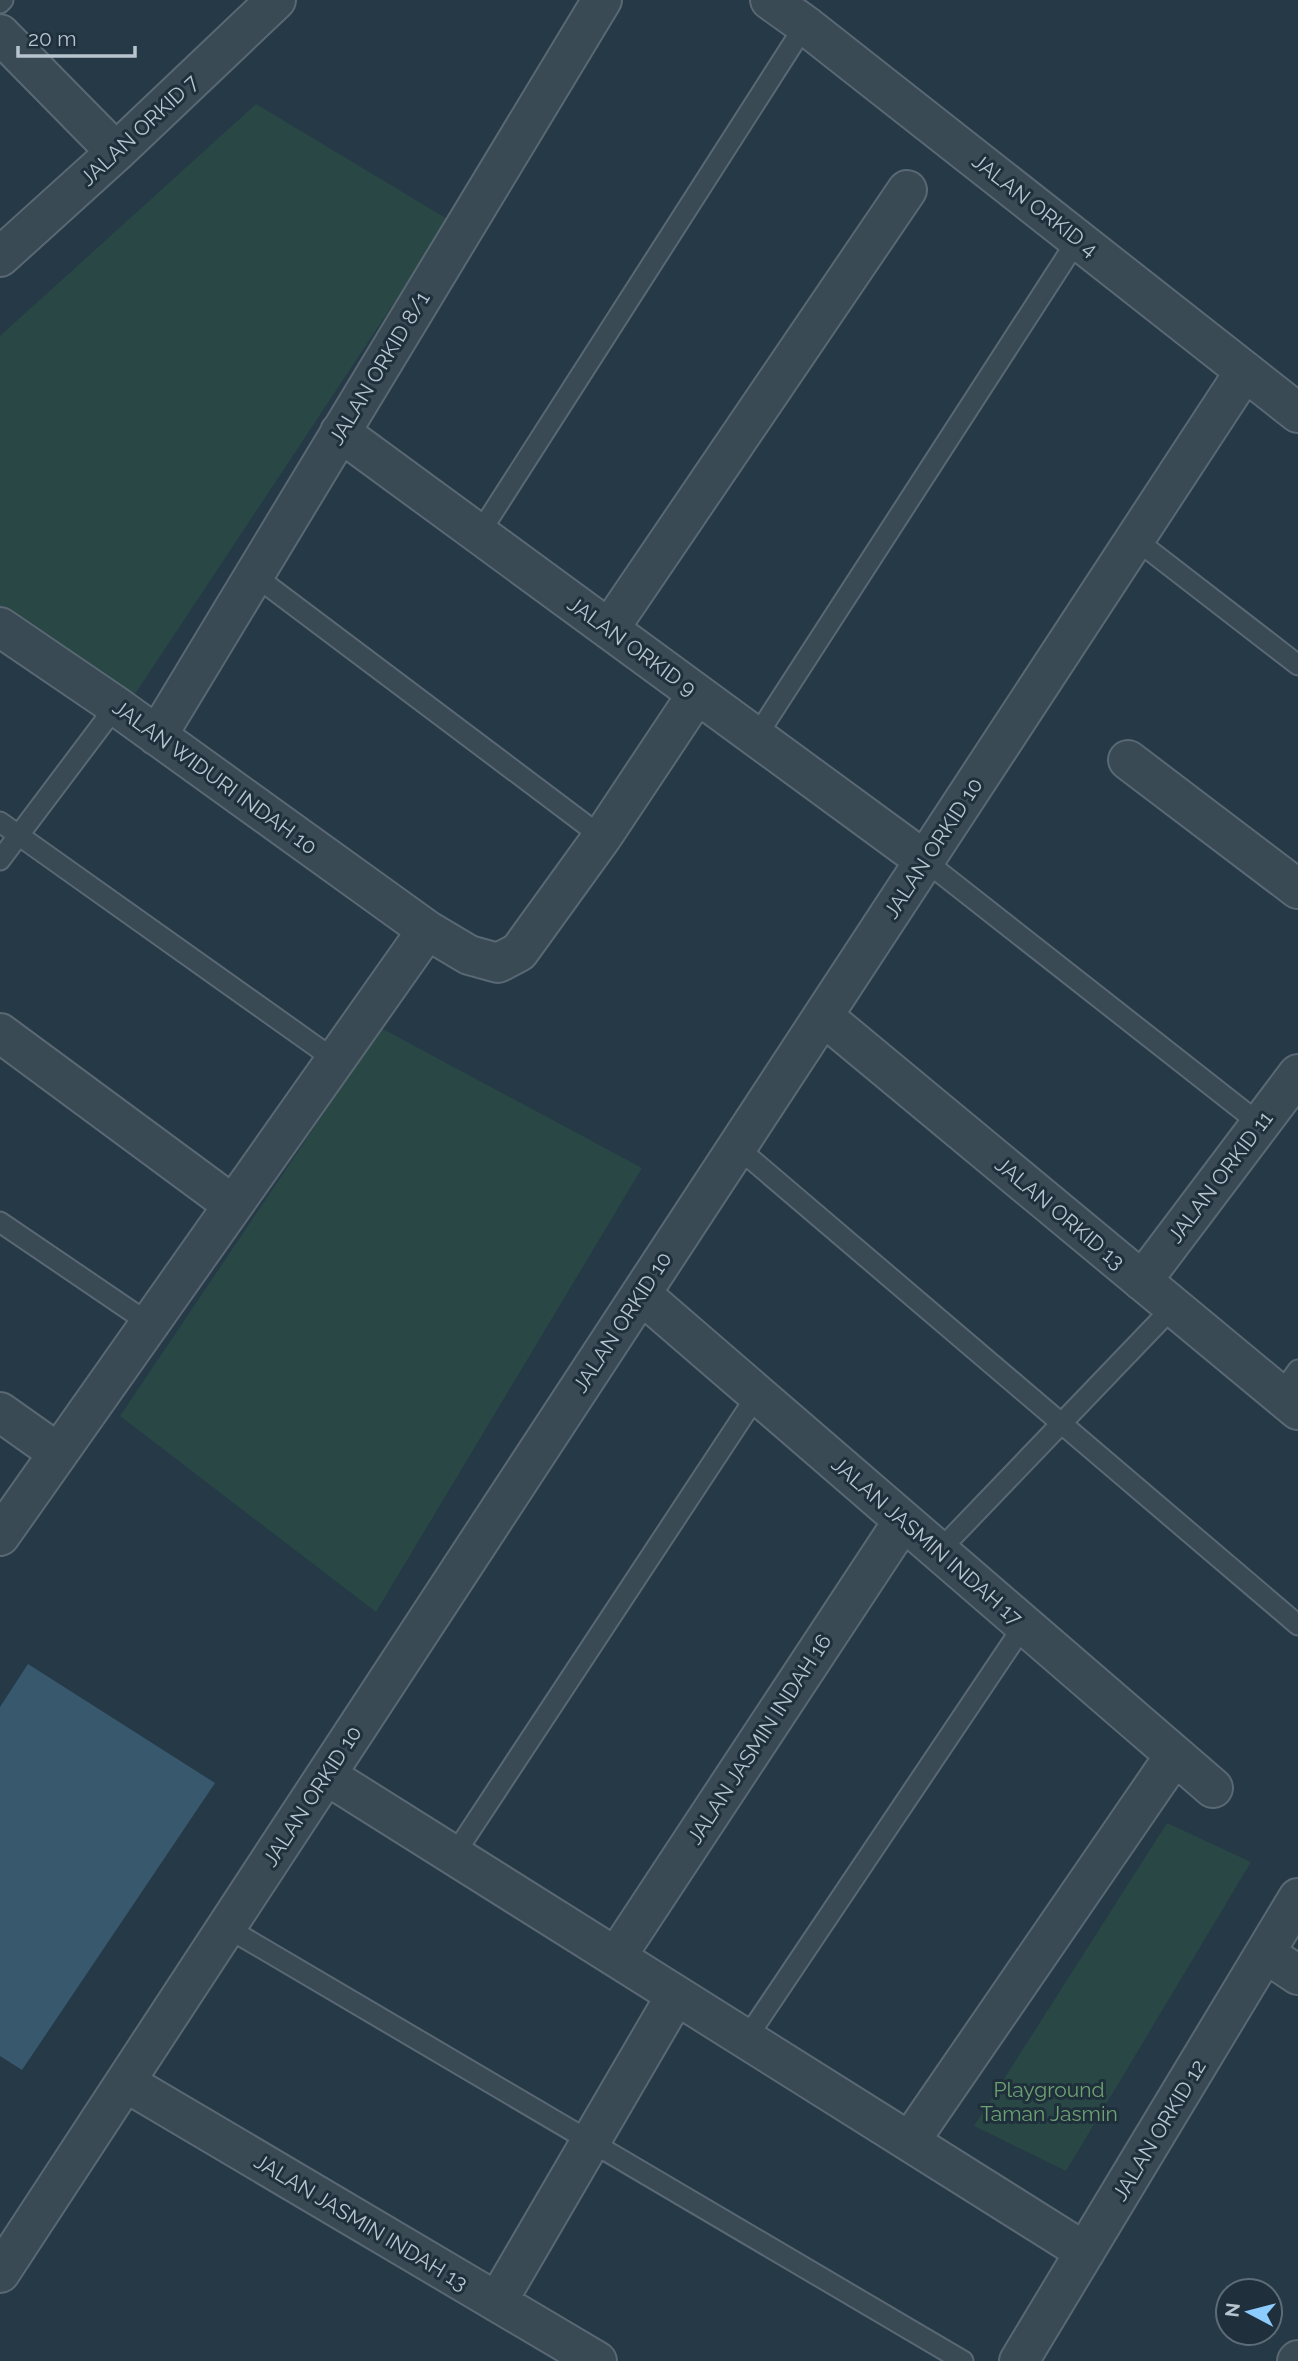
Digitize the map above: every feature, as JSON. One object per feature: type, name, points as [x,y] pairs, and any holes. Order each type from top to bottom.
[{"type":"street","name":"JALAN ORKID 7","points":[[0,257],[117,152],[276,0]]},
{"type":"street","name":"JALAN ORKID 8/1","points":[[157,736],[603,0]]},
{"type":"street","name":"JALAN ORKID 4","points":[[770,0],[806,25],[1298,413]]},
{"type":"street","points":[[0,34],[117,152]]},
{"type":"street","points":[[609,629],[907,190]]},
{"type":"street","name":"JALAN ORKID 10","points":[[0,2273],[1245,371]]},
{"type":"street","name":"JALAN ORKID 9","points":[[340,432],[924,860]]},
{"type":"street","name":"JALAN WIDURI INDAH 10","points":[[0,627],[116,706],[427,930],[469,955],[498,963],[519,952],[602,837]]},
{"type":"street","points":[[602,837],[697,694]]},
{"type":"street","points":[[1129,760],[1298,889]]},
{"type":"street","points":[[0,1536],[427,930]]},
{"type":"street","name":"JALAN ORKID 13","points":[[823,1016],[1173,1307],[1292,1392]]},
{"type":"street","points":[[0,1033],[233,1205]]},
{"type":"street","name":"JALAN ORKID 11","points":[[1142,1281],[1298,1074]]},
{"type":"street","name":"JALAN JASMIN INDAH 17","points":[[641,1294],[1213,1788]]},
{"type":"street","points":[[0,1412],[58,1453]]},
{"type":"street","name":"JALAN JASMIN INDAH 16","points":[[616,1956],[903,1521]]},
{"type":"street","points":[[910,2141],[1175,1755]]},
{"type":"street","points":[[326,1775],[1085,2252]]},
{"type":"street","name":"JALAN ORKID 12","points":[[1019,2361],[1298,1898]]},
{"type":"street","points":[[1265,1953],[1298,1975]]},
{"type":"street","points":[[497,2302],[677,1995]]},
{"type":"street","name":"JALAN JASMIN INDAH 13","points":[[125,2082],[597,2361]]},
{"type":"lane","points":[[479,534],[806,25]]},
{"type":"lane","points":[[756,737],[1078,239]]},
{"type":"lane","points":[[1135,539],[1298,665]]},
{"type":"lane","points":[[254,575],[602,837]]},
{"type":"lane","points":[[0,860],[116,706]]},
{"type":"lane","points":[[0,822],[335,1060]]},
{"type":"lane","points":[[924,860],[1260,1124]]},
{"type":"lane","points":[[737,1147],[1298,1625]]},
{"type":"lane","points":[[0,1222],[150,1324]]},
{"type":"lane","points":[[939,1551],[1173,1307]]},
{"type":"lane","points":[[454,1855],[757,1395]]},
{"type":"lane","points":[[746,2039],[1024,1625]]},
{"type":"lane","points":[[226,1927],[963,2361]]},
{"type":"green space","points":[[256,104],[449,220],[129,703],[0,609],[0,336]]},
{"type":"green space","points":[[381,1028],[642,1168],[376,1612],[120,1416]]},
{"type":"green space","name":"Playground Taman Jasmin","points":[[1167,1823],[1251,1862],[1066,2171],[974,2126]]},
{"type":"water","points":[[28,1664],[215,1783],[22,2070],[0,2056],[0,1707]]}]
